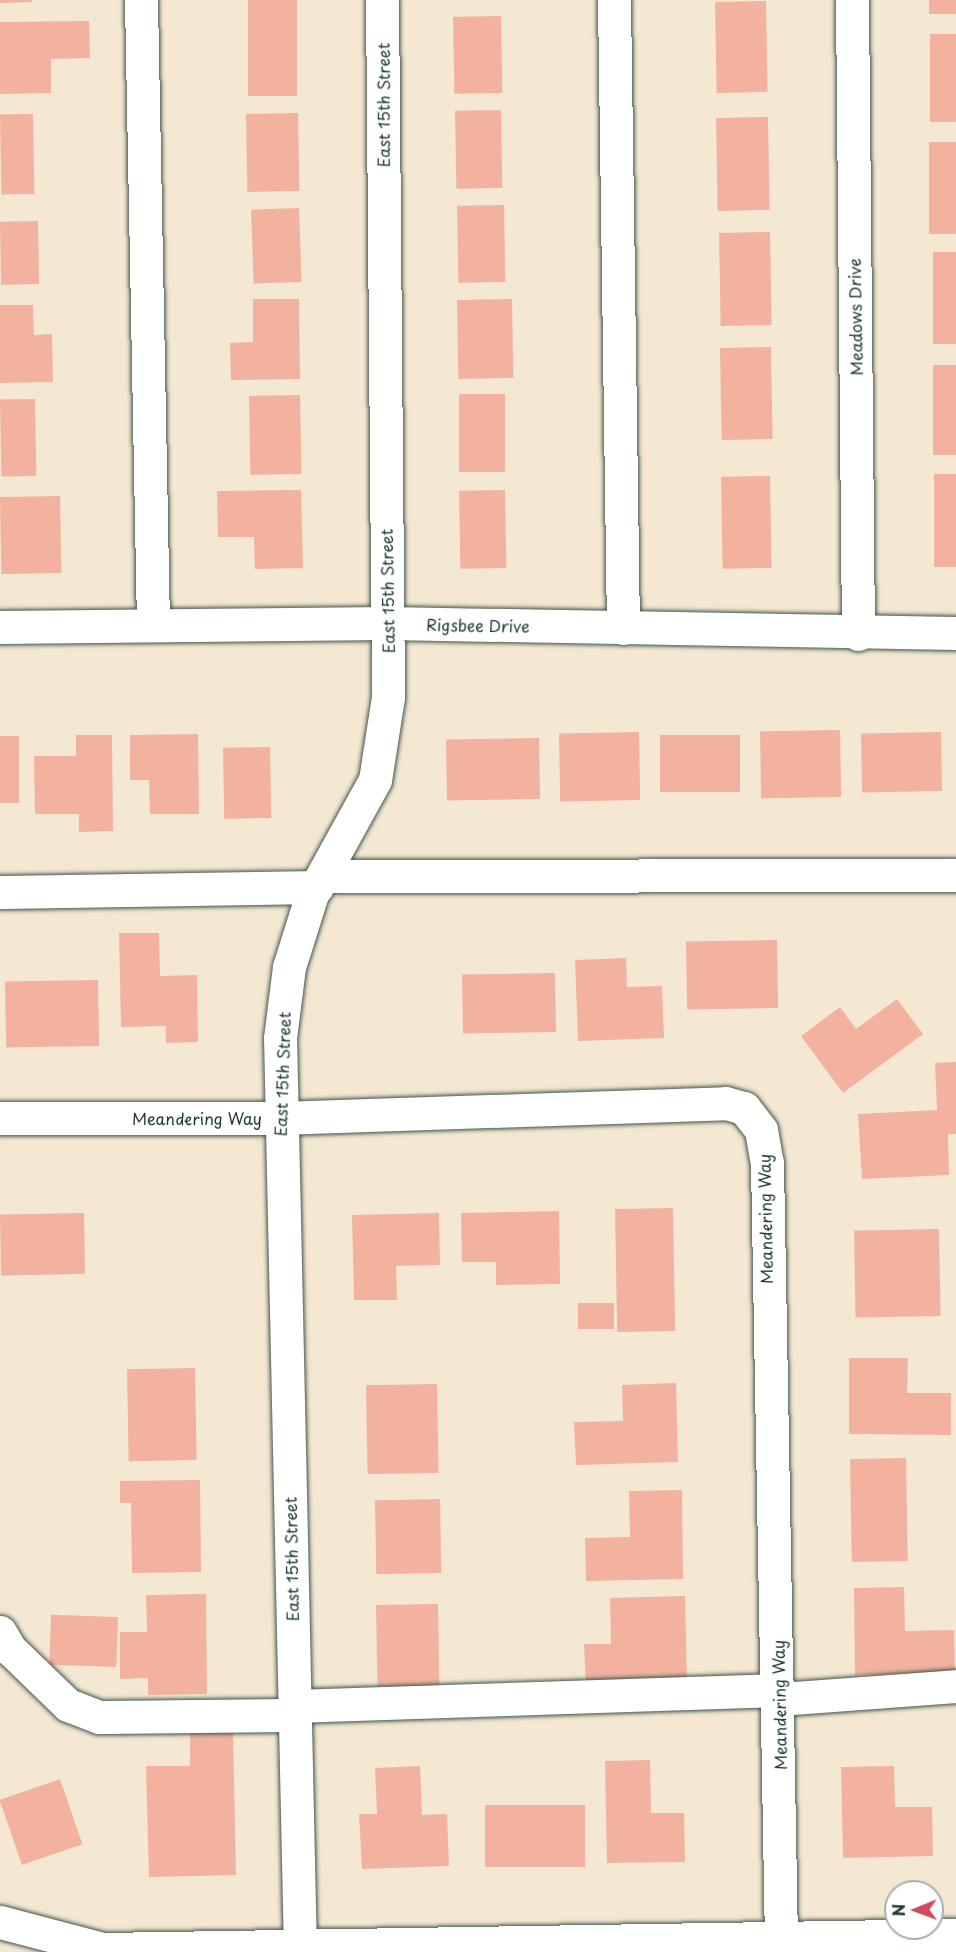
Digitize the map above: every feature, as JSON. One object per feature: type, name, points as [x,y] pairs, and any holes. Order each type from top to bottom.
[{"type":"street","points":[[141,0],[153,625]]},
{"type":"street","name":"East 15th Street","points":[[300,1949],[279,1118],[289,967],[320,882],[375,780],[388,698],[382,0]]},
{"type":"street","points":[[614,0],[624,628]]},
{"type":"street","name":"Meadows Drive","points":[[852,0],[858,634]]},
{"type":"street","name":"Rigsbee Drive","points":[[0,627],[387,622],[858,634],[956,633]]},
{"type":"street","points":[[0,891],[320,882],[956,875]]},
{"type":"street","name":"Meandering Way","points":[[0,1118],[279,1118],[726,1103],[744,1108],[761,1130],[767,1163],[764,1202],[780,1694],[781,1938]]},
{"type":"street","points":[[0,1632],[10,1649],[68,1705],[99,1717],[956,1686]]},
{"type":"street","points":[[0,1922],[103,1948],[300,1949],[956,1935]]},
{"type":"building","points":[[0,0],[32,0],[32,2],[0,3]]},
{"type":"building","points":[[248,0],[297,0],[297,96],[248,96]]},
{"type":"building","points":[[929,0],[956,0],[956,14],[929,14]]},
{"type":"building","points":[[766,1],[768,92],[717,93],[715,2]]},
{"type":"building","points":[[501,16],[502,93],[454,94],[453,17]]},
{"type":"building","points":[[89,21],[90,58],[51,59],[51,93],[0,94],[0,22]]},
{"type":"building","points":[[930,34],[956,34],[956,122],[930,122]]},
{"type":"building","points":[[501,110],[502,188],[456,189],[455,111]]},
{"type":"building","points":[[298,113],[299,191],[247,192],[246,114]]},
{"type":"building","points":[[33,114],[34,194],[1,195],[0,115]]},
{"type":"building","points":[[768,117],[770,210],[718,211],[716,118]]},
{"type":"building","points":[[929,142],[956,142],[956,234],[929,234]]},
{"type":"building","points":[[504,205],[505,282],[458,283],[457,206]]},
{"type":"building","points":[[299,208],[302,282],[254,284],[251,210]]},
{"type":"building","points":[[38,221],[39,284],[1,285],[0,222]]},
{"type":"building","points":[[770,232],[772,325],[721,326],[719,233]]},
{"type":"building","points":[[933,252],[956,252],[956,344],[933,344]]},
{"type":"building","points":[[253,299],[299,299],[300,379],[231,380],[230,343],[253,342]]},
{"type":"building","points":[[512,299],[513,378],[458,379],[457,300]]},
{"type":"building","points":[[0,305],[33,305],[34,335],[52,334],[53,382],[0,383]]},
{"type":"building","points":[[771,347],[773,439],[722,440],[720,348]]},
{"type":"building","points":[[933,365],[956,365],[956,455],[933,455]]},
{"type":"building","points":[[459,394],[505,394],[505,472],[459,472]]},
{"type":"building","points":[[300,395],[301,474],[250,475],[249,396]]},
{"type":"building","points":[[35,399],[36,476],[1,477],[0,400]]},
{"type":"building","points":[[934,474],[956,474],[956,567],[934,567]]},
{"type":"building","points":[[770,476],[772,568],[723,569],[721,477]]},
{"type":"building","points":[[301,490],[303,568],[255,569],[254,537],[218,537],[217,491]]},
{"type":"building","points":[[505,490],[506,568],[460,569],[459,491]]},
{"type":"building","points":[[60,496],[61,573],[1,574],[0,497]]},
{"type":"building","points":[[840,730],[841,797],[761,798],[760,731]]},
{"type":"building","points":[[639,732],[640,800],[560,801],[559,733]]},
{"type":"building","points":[[941,732],[942,791],[862,792],[861,733]]},
{"type":"building","points":[[198,734],[199,814],[150,814],[149,780],[130,780],[130,735]]},
{"type":"building","points":[[76,735],[112,735],[113,831],[79,832],[79,814],[35,814],[34,756],[76,756]]},
{"type":"building","points":[[660,735],[740,735],[740,792],[660,792]]},
{"type":"building","points":[[0,736],[19,736],[19,803],[0,803]]},
{"type":"building","points":[[539,738],[540,799],[447,801],[446,740]]},
{"type":"building","points":[[270,747],[271,818],[224,819],[223,748]]},
{"type":"building","points":[[119,933],[159,933],[160,976],[197,975],[198,1042],[166,1043],[166,1026],[121,1027]]},
{"type":"building","points":[[777,940],[778,1008],[687,1010],[686,942]]},
{"type":"building","points":[[626,958],[627,987],[662,986],[664,1038],[578,1041],[575,960]]},
{"type":"building","points":[[555,973],[556,1032],[463,1034],[462,975]]},
{"type":"building","points":[[98,980],[99,1046],[6,1048],[5,982]]},
{"type":"building","points":[[897,999],[923,1034],[843,1093],[801,1036],[840,1007],[856,1029]]},
{"type":"building","points":[[956,1062],[956,1134],[948,1134],[949,1175],[862,1179],[858,1114],[937,1110],[935,1063]]},
{"type":"building","points":[[673,1208],[675,1331],[617,1332],[615,1209]]},
{"type":"building","points":[[559,1211],[560,1284],[496,1285],[496,1262],[462,1262],[461,1213]]},
{"type":"building","points":[[84,1213],[85,1274],[1,1275],[0,1214]]},
{"type":"building","points":[[439,1213],[440,1265],[396,1266],[397,1300],[354,1300],[352,1215]]},
{"type":"building","points":[[939,1229],[941,1316],[856,1317],[854,1230]]},
{"type":"building","points":[[578,1303],[614,1303],[614,1329],[578,1329]]},
{"type":"building","points":[[849,1358],[908,1358],[907,1393],[951,1393],[951,1435],[849,1434]]},
{"type":"building","points":[[195,1368],[197,1460],[129,1461],[127,1369]]},
{"type":"building","points":[[676,1383],[678,1462],[576,1465],[574,1422],[623,1421],[622,1385]]},
{"type":"building","points":[[437,1384],[439,1473],[368,1474],[366,1385]]},
{"type":"building","points":[[906,1458],[908,1561],[852,1562],[850,1459]]},
{"type":"building","points":[[200,1480],[201,1572],[132,1573],[131,1503],[120,1503],[120,1481]]},
{"type":"building","points":[[682,1490],[683,1579],[586,1581],[585,1538],[630,1537],[629,1491]]},
{"type":"building","points":[[440,1499],[441,1573],[376,1574],[375,1500]]},
{"type":"building","points":[[904,1587],[905,1631],[954,1630],[955,1673],[855,1675],[854,1588]]},
{"type":"building","points":[[206,1594],[207,1694],[148,1695],[148,1678],[120,1679],[120,1632],[147,1632],[146,1595]]},
{"type":"building","points":[[685,1596],[687,1685],[586,1688],[584,1644],[611,1644],[610,1598]]},
{"type":"building","points":[[438,1604],[439,1686],[377,1687],[376,1605]]},
{"type":"building","points":[[51,1615],[118,1617],[116,1667],[49,1665]]},
{"type":"building","points":[[233,1731],[236,1875],[149,1877],[146,1766],[190,1766],[190,1732]]},
{"type":"building","points":[[650,1760],[651,1813],[684,1813],[685,1862],[607,1863],[605,1761]]},
{"type":"building","points":[[420,1766],[422,1815],[447,1814],[449,1866],[362,1869],[359,1814],[377,1814],[375,1768]]},
{"type":"building","points":[[894,1766],[895,1807],[932,1807],[933,1856],[843,1858],[841,1767]]},
{"type":"building","points":[[60,1779],[82,1844],[22,1865],[0,1800]]},
{"type":"building","points":[[485,1805],[585,1805],[585,1867],[485,1867]]}]
